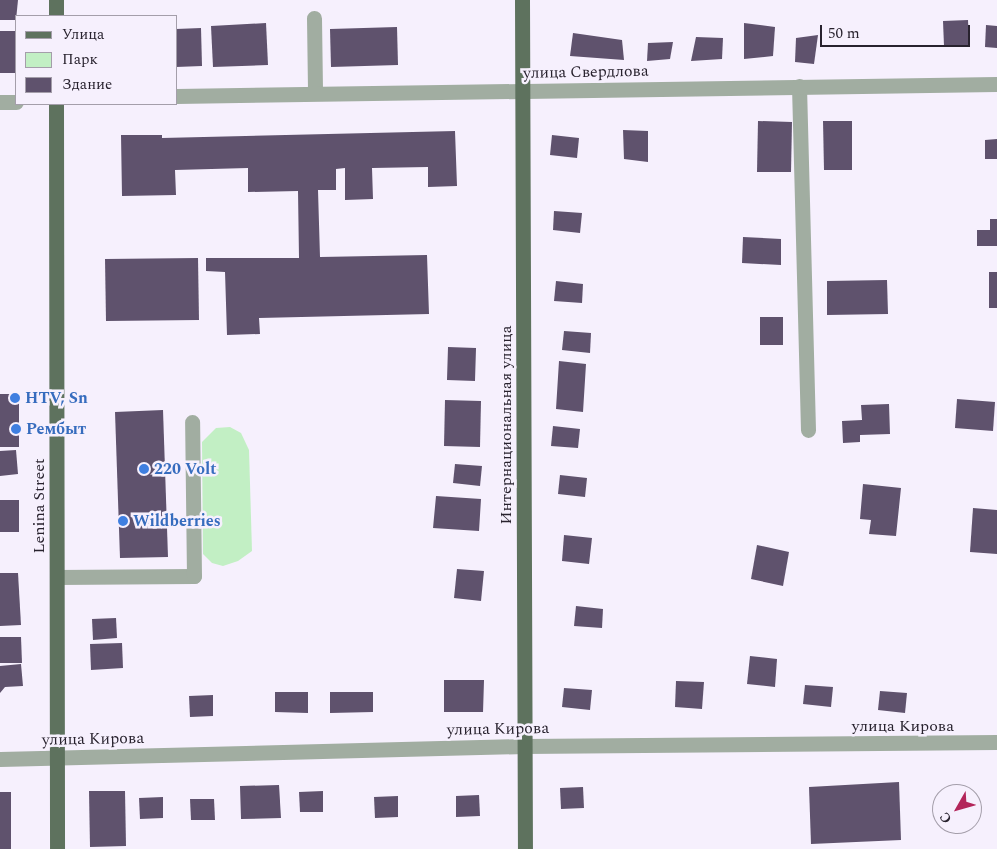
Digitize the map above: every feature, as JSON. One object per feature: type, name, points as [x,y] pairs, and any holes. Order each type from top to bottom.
[{"type":"main road","points":[[56,0],[56,15]]},
{"type":"main road","name":"Интернациональная улица","points":[[522,0],[525,849]]},
{"type":"main road","name":"Lenina Street","points":[[56,105],[57,849]]},
{"type":"street","points":[[314,18],[315,93]]},
{"type":"street","name":"улица Свердлова","points":[[178,96],[997,84]]},
{"type":"street","points":[[799,86],[808,430]]},
{"type":"street","points":[[0,102],[15,102]]},
{"type":"street","points":[[57,577],[194,576],[192,422]]},
{"type":"street","name":"улица Кирова","points":[[0,758],[524,746],[997,742]]},
{"type":"green space","points":[[230,427],[241,433],[249,450],[252,551],[238,561],[223,566],[212,563],[203,554],[202,442],[216,428]]},
{"type":"building","points":[[0,0],[18,0],[15,20],[0,20]]},
{"type":"building","points":[[968,20],[969,45],[944,46],[943,21]]},
{"type":"building","points":[[266,23],[268,65],[213,67],[211,26]]},
{"type":"building","points":[[744,23],[775,27],[773,56],[744,59]]},
{"type":"building","points":[[986,25],[997,26],[997,48],[985,47]]},
{"type":"building","points":[[397,27],[398,65],[331,67],[330,29]]},
{"type":"building","points":[[201,28],[202,66],[178,67],[178,29]]},
{"type":"building","points":[[0,31],[15,31],[15,73],[0,73]]},
{"type":"building","points":[[573,33],[622,40],[624,60],[570,56]]},
{"type":"building","points":[[818,35],[814,64],[795,62],[796,38]]},
{"type":"building","points":[[696,37],[723,38],[722,59],[691,61]]},
{"type":"building","points":[[673,42],[670,59],[647,61],[648,43]]},
{"type":"building","points":[[758,121],[792,122],[791,172],[757,172]]},
{"type":"building","points":[[823,121],[852,121],[852,170],[824,170]]},
{"type":"building","points":[[623,130],[648,131],[648,162],[624,159]]},
{"type":"building","points":[[455,131],[457,186],[428,187],[428,167],[372,168],[373,199],[345,200],[345,168],[336,169],[336,190],[318,190],[320,257],[427,255],[429,314],[259,318],[260,334],[227,335],[225,272],[206,271],[206,258],[299,258],[298,191],[248,192],[248,168],[175,170],[176,195],[122,196],[121,135],[162,135],[162,138]]},
{"type":"building","points":[[552,135],[579,138],[577,158],[550,155]]},
{"type":"building","points":[[997,139],[997,159],[985,159],[985,140]]},
{"type":"building","points":[[554,211],[582,213],[580,233],[553,230]]},
{"type":"building","points":[[990,219],[997,219],[997,246],[977,246],[977,230],[990,230]]},
{"type":"building","points":[[743,237],[781,239],[781,265],[742,263]]},
{"type":"building","points":[[198,258],[199,320],[106,321],[105,259]]},
{"type":"building","points":[[989,272],[997,272],[997,308],[989,308]]},
{"type":"building","points":[[887,280],[888,314],[827,315],[827,281]]},
{"type":"building","points":[[556,281],[583,284],[582,303],[554,301]]},
{"type":"building","points":[[760,317],[783,317],[783,345],[760,345]]},
{"type":"building","points":[[564,331],[591,333],[590,353],[562,350]]},
{"type":"building","points":[[448,347],[476,348],[475,381],[447,380]]},
{"type":"building","points":[[559,361],[586,364],[583,412],[556,409]]},
{"type":"building","points":[[0,394],[19,394],[19,447],[0,447]]},
{"type":"building","points":[[957,399],[995,402],[993,431],[955,428]]},
{"type":"building","points":[[445,400],[481,401],[480,447],[444,446]]},
{"type":"building","points":[[889,404],[890,434],[860,435],[860,442],[843,443],[842,421],[862,420],[861,405]]},
{"type":"building","points":[[163,410],[168,557],[120,558],[115,412]]},
{"type":"building","points":[[553,426],[580,429],[578,448],[551,446]]},
{"type":"building","points":[[16,450],[18,474],[0,476],[0,451]]},
{"type":"building","points":[[455,464],[482,466],[480,486],[453,483]]},
{"type":"building","points":[[560,475],[587,478],[585,497],[558,494]]},
{"type":"building","points":[[863,484],[901,488],[896,536],[869,534],[871,520],[860,519]]},
{"type":"building","points":[[436,496],[481,499],[479,531],[433,528]]},
{"type":"building","points":[[0,500],[19,500],[19,532],[0,532]]},
{"type":"building","points":[[973,508],[997,510],[997,554],[970,552]]},
{"type":"building","points":[[564,535],[592,538],[589,564],[562,561]]},
{"type":"building","points":[[757,545],[789,552],[783,586],[751,579]]},
{"type":"building","points":[[457,569],[484,571],[481,601],[454,598]]},
{"type":"building","points":[[0,573],[18,573],[21,625],[0,626]]},
{"type":"building","points":[[576,606],[603,609],[602,628],[574,626]]},
{"type":"building","points":[[116,618],[117,638],[93,640],[92,619]]},
{"type":"building","points":[[0,637],[21,637],[22,663],[0,663]]},
{"type":"building","points":[[122,643],[123,668],[91,670],[90,644]]},
{"type":"building","points":[[750,656],[777,659],[775,687],[747,684]]},
{"type":"building","points":[[21,664],[23,686],[5,687],[0,693],[0,666]]},
{"type":"building","points":[[444,680],[484,680],[483,712],[444,712]]},
{"type":"building","points":[[676,681],[704,682],[702,709],[675,707]]},
{"type":"building","points":[[805,685],[833,687],[831,707],[803,704]]},
{"type":"building","points":[[564,688],[592,690],[590,710],[562,707]]},
{"type":"building","points":[[880,691],[907,693],[905,713],[878,710]]},
{"type":"building","points":[[275,692],[308,692],[308,713],[275,712]]},
{"type":"building","points":[[330,692],[373,692],[373,712],[330,713]]},
{"type":"building","points":[[213,695],[213,716],[190,717],[189,696]]},
{"type":"building","points":[[899,782],[901,840],[811,844],[809,787]]},
{"type":"building","points":[[279,785],[281,818],[241,819],[240,786]]},
{"type":"building","points":[[583,787],[584,808],[561,809],[560,788]]},
{"type":"building","points":[[89,791],[125,791],[126,846],[90,847]]},
{"type":"building","points":[[323,791],[323,812],[300,812],[299,792]]},
{"type":"building","points":[[0,792],[11,792],[11,849],[0,849]]},
{"type":"building","points":[[479,795],[480,816],[456,817],[456,796]]},
{"type":"building","points":[[398,796],[398,817],[375,818],[374,797]]},
{"type":"building","points":[[163,797],[163,818],[140,819],[139,798]]},
{"type":"building","points":[[190,799],[214,799],[215,820],[191,820]]},
{"type":"place","name":"HTV, Sn","points":[[15,398]]},
{"type":"place","name":"Рембыт","points":[[16,429]]},
{"type":"place","name":"220 Volt","points":[[144,469]]},
{"type":"place","name":"Wildberries","points":[[123,521]]}]
